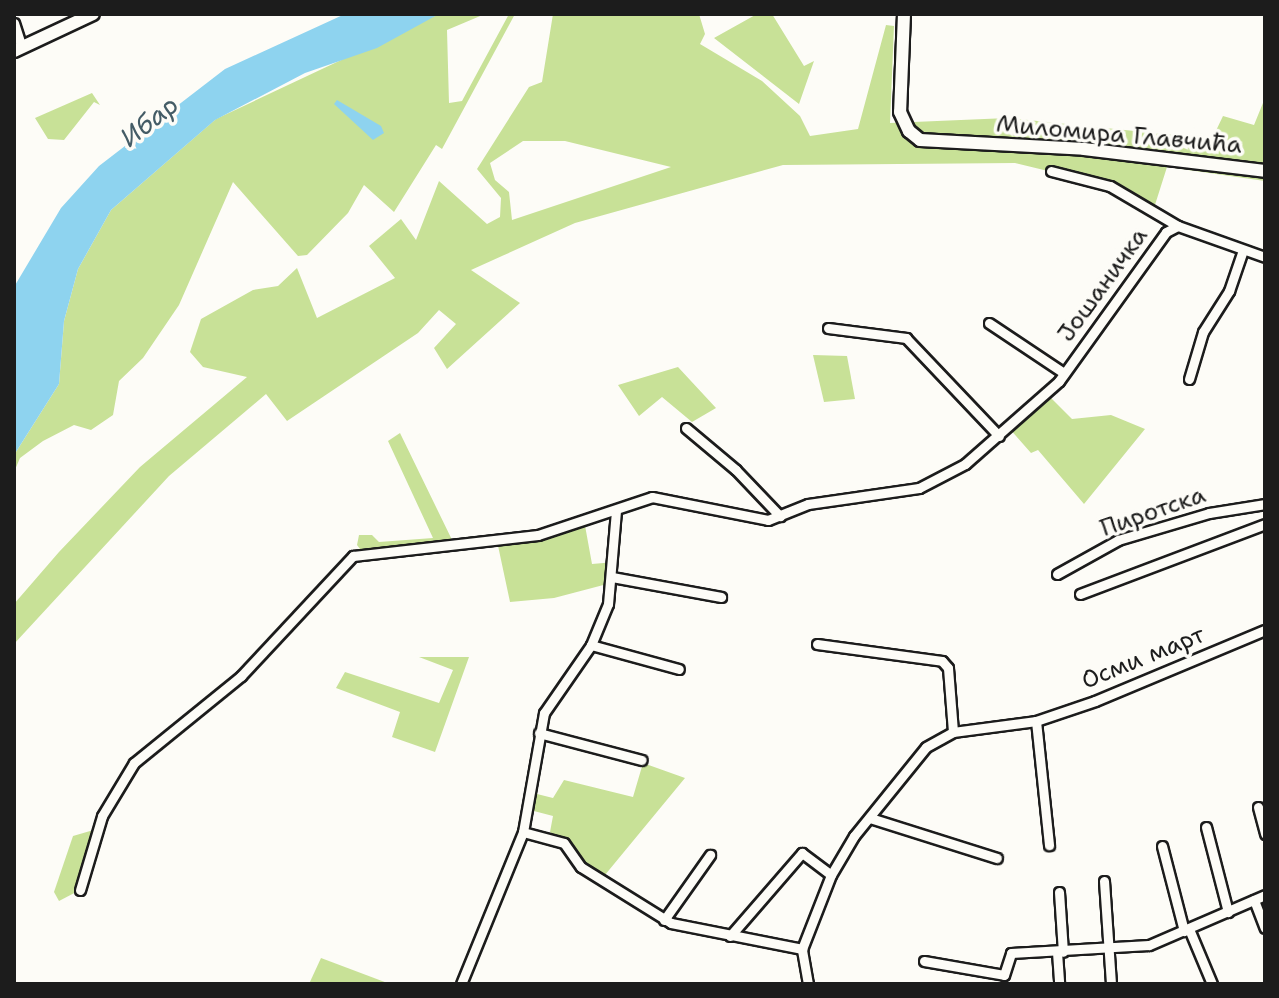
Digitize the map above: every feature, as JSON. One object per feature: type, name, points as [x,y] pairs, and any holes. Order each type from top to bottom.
[{"type":"street","points":[[14,23],[18,49],[93,14]]},
{"type":"street","name":"Миломира Главчића","points":[[904,14],[900,102],[909,131],[932,144],[1071,148],[1265,171]]},
{"type":"street","name":"Јошаничка","points":[[1051,171],[1110,186],[1178,226],[1265,257]]},
{"type":"street","name":"Јошаничка","points":[[80,890],[102,816],[134,763],[157,740],[241,676],[353,556],[538,535],[652,497],[741,518],[780,516],[808,504],[930,484],[999,436],[1064,373],[1166,232],[1178,226]]},
{"type":"street","points":[[1189,379],[1203,332],[1229,291],[1243,250]]},
{"type":"street","name":"Јошаничка","points":[[989,323],[1064,373]]},
{"type":"street","points":[[828,328],[906,338],[999,436]]},
{"type":"street","points":[[686,428],[736,470],[780,516]]},
{"type":"street","name":"Пиротска","points":[[1057,574],[1118,540],[1209,513],[1265,504]]},
{"type":"street","points":[[461,984],[523,832],[544,713],[591,645],[612,577],[616,510]]},
{"type":"street","points":[[1080,594],[1265,524]]},
{"type":"street","points":[[612,577],[721,597]]},
{"type":"street","name":"Осми март","points":[[802,949],[831,875],[870,818],[926,747],[953,732],[1036,721],[1265,630]]},
{"type":"street","points":[[817,644],[942,661],[948,668],[953,732]]},
{"type":"street","points":[[591,645],[679,669]]},
{"type":"street","points":[[1036,721],[1049,845]]},
{"type":"street","points":[[539,733],[642,760]]},
{"type":"street","points":[[1258,807],[1265,834]]},
{"type":"street","points":[[870,818],[997,858]]},
{"type":"street","points":[[1206,827],[1228,912]]},
{"type":"street","points":[[523,832],[564,843],[581,867],[664,920],[802,949],[808,984]]},
{"type":"street","points":[[1162,846],[1187,930],[1212,984]]},
{"type":"street","points":[[730,936],[802,853],[831,875]]},
{"type":"street","points":[[664,920],[710,855]]},
{"type":"street","points":[[1104,881],[1111,984]]},
{"type":"street","points":[[1059,892],[1059,984]]},
{"type":"street","points":[[924,961],[1003,976],[1011,953],[1156,944],[1265,895]]},
{"type":"street","points":[[1254,900],[1265,928]]},
{"type":"green space","points":[[439,14],[485,14],[447,30],[449,103],[462,101],[509,14],[515,14],[442,149],[436,145],[394,212],[364,185],[348,213],[307,255],[298,256],[233,182],[179,305],[143,358],[119,381],[113,415],[91,430],[74,425],[43,441],[20,458],[14,472],[14,455],[59,384],[64,321],[78,269],[111,210],[216,119]]},
{"type":"green space","points":[[553,14],[699,14],[705,34],[700,44],[762,81],[800,116],[810,136],[858,129],[886,25],[894,26],[890,123],[1008,118],[1212,139],[1223,116],[1254,125],[1265,98],[1265,181],[1167,167],[1154,208],[1110,186],[1015,163],[783,165],[575,223],[471,270],[520,303],[447,369],[434,348],[456,324],[439,310],[418,333],[287,421],[266,394],[169,476],[14,644],[14,604],[59,552],[140,467],[247,377],[203,367],[190,352],[201,319],[253,290],[278,286],[297,268],[317,318],[395,278],[369,246],[401,219],[416,240],[439,181],[487,224],[500,217],[501,198],[477,169],[529,87],[542,82]],"holes":[[[523,141],[565,141],[671,167],[512,220],[509,192],[495,180],[490,163]]]},
{"type":"green space","points":[[757,14],[772,14],[804,66],[814,61],[799,104],[714,38]]},
{"type":"green space","points":[[92,93],[100,105],[94,102],[64,140],[48,139],[35,118]]},
{"type":"green space","points":[[813,355],[847,356],[855,399],[824,402]]},
{"type":"green space","points":[[678,367],[716,408],[692,422],[662,397],[639,416],[618,385]]},
{"type":"green space","points":[[1046,393],[1072,419],[1111,415],[1145,429],[1084,504],[1038,450],[1031,453],[1009,428]]},
{"type":"green space","points":[[400,433],[455,546],[363,553],[357,545],[359,535],[372,535],[379,542],[433,538],[388,441]]},
{"type":"green space","points":[[584,520],[592,564],[615,562],[611,583],[554,598],[510,602],[497,541]]},
{"type":"green space","points":[[419,657],[469,657],[435,752],[392,737],[400,712],[336,688],[345,672],[439,703],[453,670]]},
{"type":"green space","points":[[643,763],[685,778],[600,881],[550,832],[553,816],[530,810],[533,793],[553,798],[564,780],[633,797]]},
{"type":"green space","points":[[97,829],[80,890],[59,901],[54,892],[73,836]]},
{"type":"green space","points":[[321,958],[390,984],[309,984]]},
{"type":"water","points":[[345,14],[439,14],[377,48],[305,73],[215,120],[111,210],[78,269],[64,321],[59,384],[14,455],[14,287],[61,208],[99,166],[225,69]]},
{"type":"water","points":[[337,100],[381,126],[384,133],[373,140],[334,104]]},
{"type":"water label","name":"Ибар","points":[[149,121]]}]
